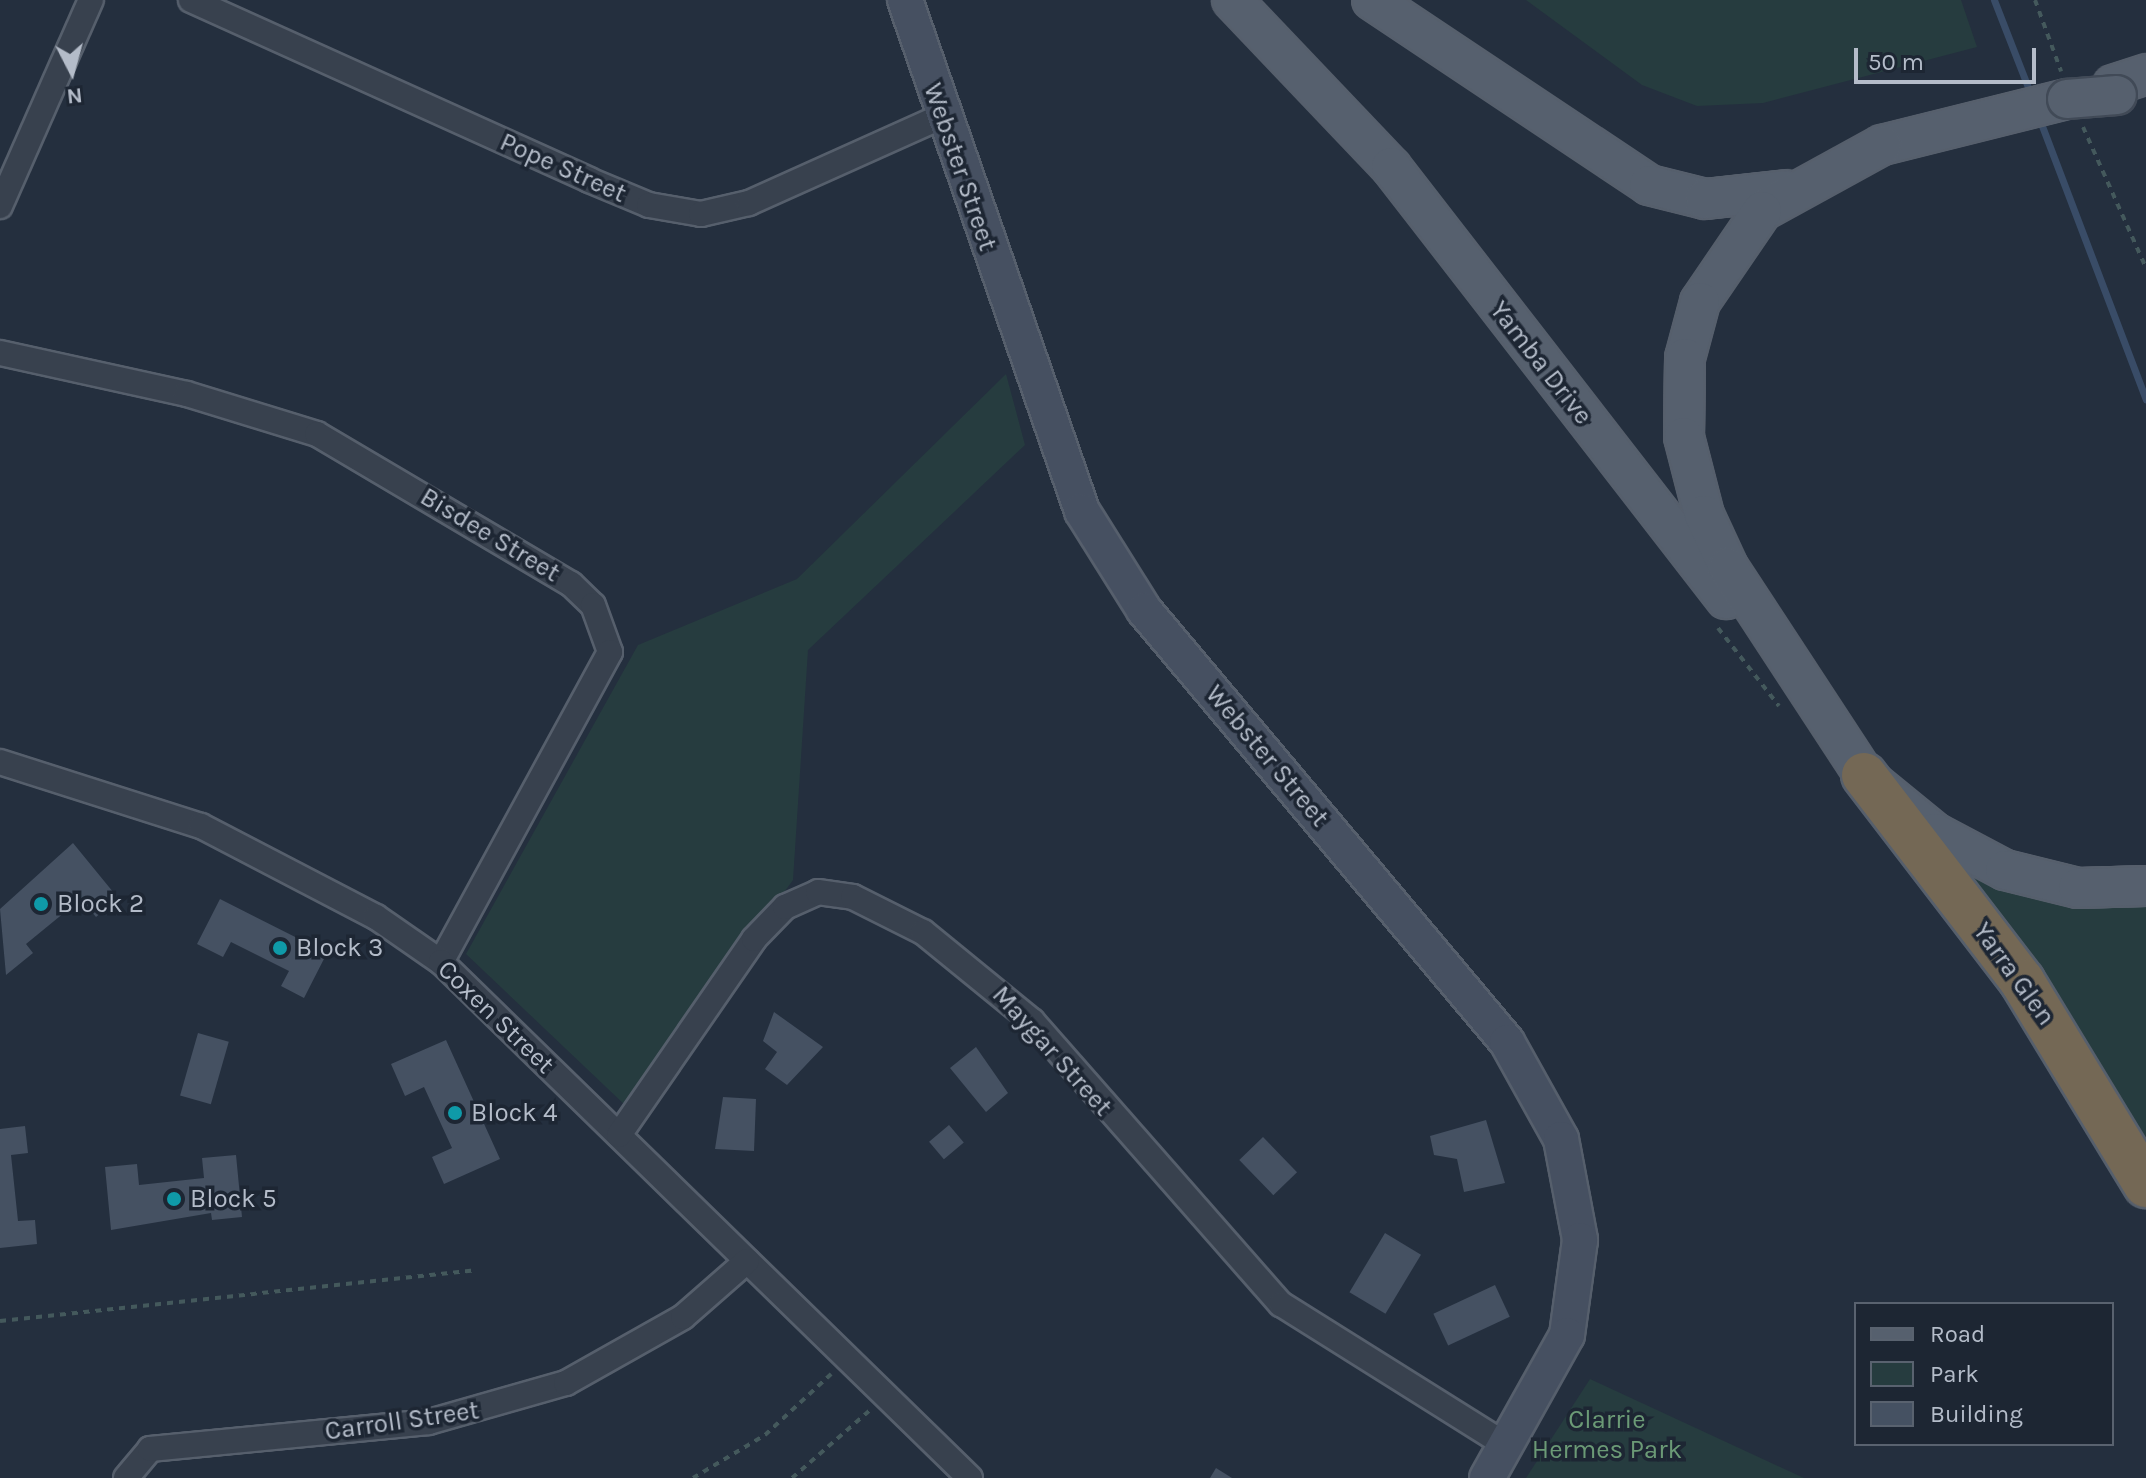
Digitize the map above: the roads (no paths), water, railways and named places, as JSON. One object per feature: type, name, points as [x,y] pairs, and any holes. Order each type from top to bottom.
[{"type":"highway","name":"Yarra Glen","points":[[1864,775],[2022,981],[2146,1185]]},
{"type":"main road","name":"Yamba Drive","points":[[1232,0],[1391,167],[1836,739]]},
{"type":"main road","points":[[1372,0],[1649,185],[1722,200],[1807,182]]},
{"type":"main road","points":[[2130,87],[1968,119],[1872,149],[1807,182],[1762,211],[1711,279],[1685,358],[1682,414],[1688,462],[1717,544],[1836,739],[1864,775],[1935,833],[2005,870],[2078,888],[2146,886]]},
{"type":"street","points":[[0,206],[91,0]]},
{"type":"street","name":"Pope Street","points":[[191,0],[589,180],[649,205],[701,214],[749,203],[943,116]]},
{"type":"street","name":"Webster Street","points":[[905,0],[1059,456],[1110,559],[1144,610],[1507,1042],[1561,1139],[1575,1192],[1576,1289],[1567,1335],[1487,1478]]},
{"type":"street","name":"Bisdee Street","points":[[0,353],[187,394],[317,434],[571,584],[593,605],[610,652],[441,962]]},
{"type":"street","name":"Coxen Street","points":[[0,762],[201,826],[376,917],[441,962],[970,1478]]},
{"type":"street","name":"Maygar Street","points":[[619,1135],[754,939],[785,907],[818,892],[853,897],[923,932],[1032,1021],[1281,1304],[1507,1446]]},
{"type":"street","name":"Carroll Street","points":[[126,1478],[150,1449],[429,1422],[566,1383],[683,1317],[747,1261]]},
{"type":"waterway","points":[[1994,0],[2031,95]]},
{"type":"waterway","points":[[2039,118],[2146,399]]},
{"type":"place","name":"Block 2","points":[[41,904]]},
{"type":"place","name":"Block 3","points":[[280,948]]},
{"type":"place","name":"Block 4","points":[[455,1113]]},
{"type":"place","name":"Block 5","points":[[174,1199]]},
{"type":"park label","name":"Clarrie Hermes Park","points":[[1607,1435]]}]
